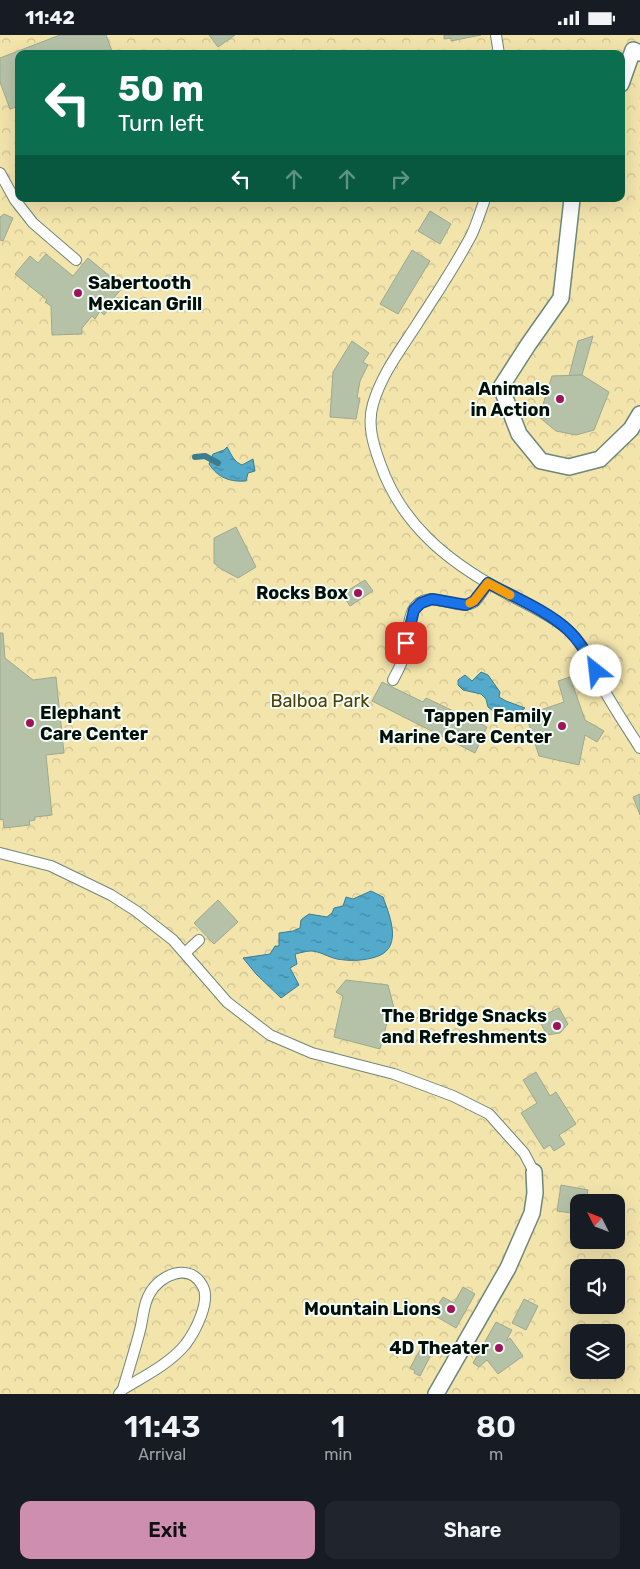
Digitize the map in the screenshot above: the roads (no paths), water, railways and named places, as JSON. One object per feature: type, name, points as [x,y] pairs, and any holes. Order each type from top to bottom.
[{"type":"street","points":[[625,74],[636,46]]},
{"type":"street","points":[[572,202],[561,298],[501,387],[519,435],[541,461],[569,467],[600,459],[631,429],[640,414]]},
{"type":"street","points":[[436,1394],[508,1268],[532,1213],[535,1193],[534,1172]]},
{"type":"lane","points":[[496,35],[498,50]]},
{"type":"lane","points":[[0,173],[15,200]]},
{"type":"lane","points":[[17,202],[33,223],[76,260]]},
{"type":"lane","points":[[484,202],[473,232],[449,275],[382,379],[372,405],[370,425],[374,445],[384,476],[402,507],[419,530],[445,555],[488,583],[552,618],[568,630],[589,656],[603,687],[640,748]]},
{"type":"lane","points":[[393,680],[405,654],[414,610],[421,603],[432,599],[466,605],[474,601],[488,583]]},
{"type":"lane","points":[[0,853],[51,866],[111,895],[152,922],[173,940],[226,1002],[270,1035],[312,1053],[394,1074],[453,1096],[489,1114],[524,1153],[534,1172]]},
{"type":"lane","points":[[185,953],[199,940]]},
{"type":"lane","points":[[174,1273],[184,1273],[196,1278],[203,1286],[205,1304],[199,1322],[185,1345],[162,1366],[121,1391],[149,1294],[160,1281],[174,1273]]},
{"type":"water","points":[[227,447],[235,460],[242,465],[253,459],[255,471],[248,473],[246,481],[235,481],[220,476],[209,464],[213,454]]},
{"type":"water","points":[[481,672],[488,675],[500,692],[499,697],[525,708],[512,718],[504,716],[497,709],[493,711],[488,707],[486,699],[481,694],[463,690],[458,685],[458,680],[465,675],[472,681]]},
{"type":"water","points":[[371,891],[383,897],[391,924],[392,941],[388,949],[382,954],[363,960],[346,960],[314,951],[295,954],[297,964],[290,968],[299,985],[281,998],[256,974],[243,958],[270,954],[275,946],[279,946],[279,933],[300,928],[301,920],[309,914],[327,917],[334,908],[343,906],[346,897],[353,899]]},
{"type":"waterway","points":[[195,457],[205,456],[218,463]]},
{"type":"place","name":"Sabertooth Mexican Grill","points":[[78,293]]},
{"type":"place","name":"Animals in Action","points":[[560,399]]},
{"type":"place","name":"Rocks Box","points":[[358,593]]},
{"type":"place","name":"Elephant Care Center","points":[[30,723]]},
{"type":"place","name":"Tappen Family Marine Care Center","points":[[562,726]]},
{"type":"place","name":"The Bridge Snacks and Refreshments","points":[[557,1026]]},
{"type":"place","name":"Mountain Lions","points":[[451,1309]]},
{"type":"place","name":"4D Theater","points":[[499,1348]]},
{"type":"park label","name":"Balboa Park","points":[[320,701]]}]
